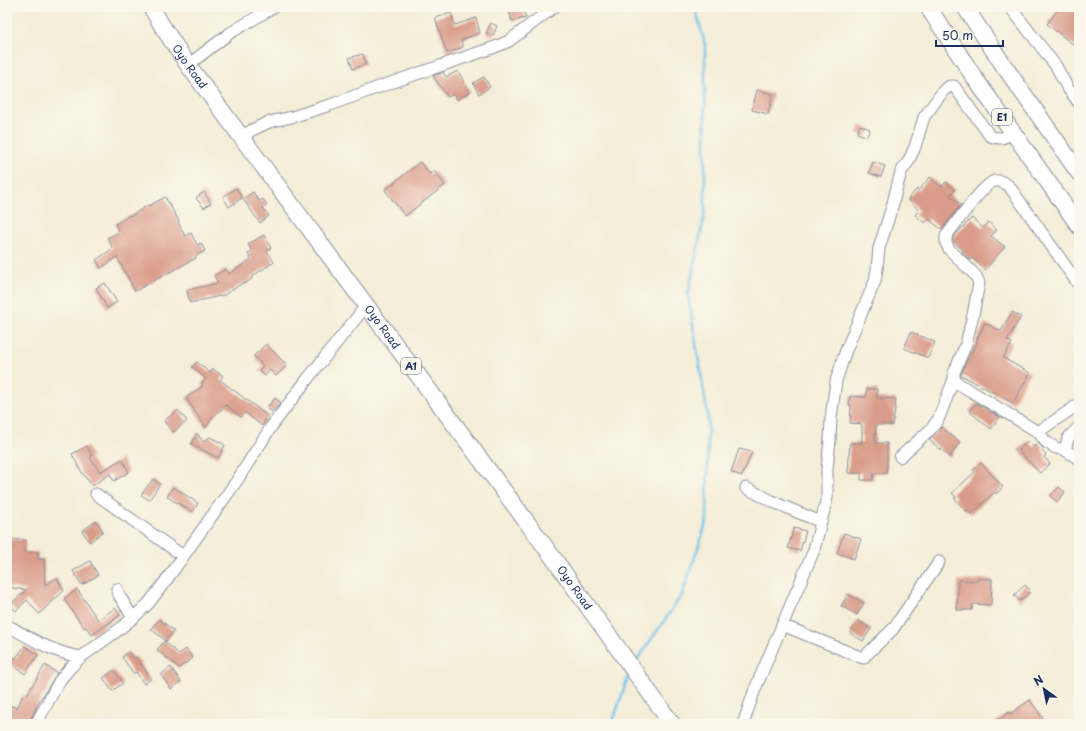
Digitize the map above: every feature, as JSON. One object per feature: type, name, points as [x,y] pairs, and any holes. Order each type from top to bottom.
[{"type":"highway","name":"Oyo Road","points":[[152,7],[164,29],[188,65],[549,552],[672,724]]},
{"type":"highway","name":"E1","points":[[928,7],[976,80],[1079,226]]},
{"type":"highway","points":[[969,9],[1002,63],[1079,173]]},
{"type":"street","points":[[188,65],[230,33],[274,7]]},
{"type":"street","points":[[242,137],[252,130],[269,122],[330,106],[379,87],[495,48],[510,41],[554,7]]},
{"type":"street","points":[[1010,7],[1056,66],[1067,88],[1079,103]]},
{"type":"street","points":[[744,724],[755,689],[814,550],[827,498],[827,469],[831,418],[836,381],[846,350],[875,281],[879,248],[892,208],[898,183],[915,147],[924,117],[944,90],[950,86],[954,86],[990,136],[1003,138],[1013,133]]},
{"type":"street","points":[[900,457],[931,429],[938,420],[954,379],[954,373],[966,344],[979,282],[976,276],[949,249],[946,243],[946,236],[986,186],[994,181],[1001,181],[1009,186],[1079,285]]},
{"type":"street","points":[[36,724],[60,680],[70,668],[133,618],[149,603],[236,482],[271,427],[366,306]]},
{"type":"street","points":[[954,379],[959,384],[1038,432],[1046,442],[1056,448],[1065,450],[1079,459]]},
{"type":"street","points":[[1038,432],[1079,404]]},
{"type":"street","points":[[1065,450],[1068,438],[1079,427]]},
{"type":"street","points":[[746,488],[778,504],[821,522]]},
{"type":"street","points":[[96,494],[183,556]]},
{"type":"street","points":[[782,625],[863,658],[893,629],[939,562]]},
{"type":"street","points":[[117,589],[119,596],[133,618]]},
{"type":"street","points":[[7,625],[49,648],[61,653],[82,657]]},
{"type":"building","points":[[508,7],[523,7],[526,18],[512,21]]},
{"type":"building","points":[[1060,7],[1079,7],[1079,49],[1047,24]]},
{"type":"building","points":[[451,13],[455,25],[476,18],[480,33],[461,40],[463,47],[447,53],[435,18]]},
{"type":"building","points":[[491,23],[497,26],[493,36],[486,33]]},
{"type":"building","points":[[363,54],[366,64],[353,69],[349,58]]},
{"type":"building","points":[[458,71],[470,92],[457,100],[454,94],[448,97],[433,76],[443,72],[446,77]]},
{"type":"building","points":[[484,77],[490,87],[479,94],[473,83]]},
{"type":"building","points":[[757,90],[773,94],[768,114],[752,110]]},
{"type":"building","points":[[860,125],[870,129],[867,137],[857,133]]},
{"type":"building","points":[[420,162],[430,174],[434,171],[445,185],[405,216],[385,190]]},
{"type":"building","points":[[873,162],[885,166],[881,177],[869,173]]},
{"type":"building","points":[[930,177],[941,187],[946,182],[955,190],[950,195],[961,205],[941,229],[929,219],[925,223],[915,215],[919,210],[908,199],[917,189],[918,191]]},
{"type":"building","points":[[236,188],[242,198],[229,207],[223,197]]},
{"type":"building","points":[[204,192],[211,203],[204,208],[196,198]]},
{"type":"building","points":[[253,192],[259,201],[263,199],[267,205],[263,208],[269,216],[260,223],[243,199]]},
{"type":"building","points":[[165,197],[179,221],[178,222],[185,236],[191,233],[197,245],[201,243],[205,251],[195,256],[196,258],[135,291],[117,257],[101,268],[96,260],[113,248],[107,238],[119,232],[115,224]]},
{"type":"building","points":[[972,218],[983,228],[988,222],[997,230],[991,236],[1005,247],[985,270],[972,258],[970,260],[962,252],[964,251],[953,241],[953,238],[957,233]]},
{"type":"building","points":[[264,235],[271,248],[267,251],[274,262],[251,277],[252,279],[224,295],[190,303],[187,290],[218,283],[214,276],[226,269],[229,274],[251,259],[248,254],[252,251],[248,244]]},
{"type":"building","points":[[105,283],[117,302],[107,308],[96,288]]},
{"type":"building","points":[[1012,312],[1021,317],[1007,340],[1012,343],[1003,358],[1030,373],[1013,403],[961,375],[985,323],[1001,331]]},
{"type":"building","points":[[911,332],[935,342],[928,358],[904,348]]},
{"type":"building","points":[[266,344],[287,365],[276,376],[270,370],[265,376],[259,370],[263,366],[254,356]]},
{"type":"building","points":[[197,362],[210,373],[213,369],[223,376],[220,380],[268,416],[262,426],[245,412],[241,417],[226,405],[213,417],[206,428],[186,398],[203,386],[201,384],[206,379],[192,367]]},
{"type":"building","points":[[867,389],[877,389],[877,398],[896,399],[893,425],[876,425],[875,443],[887,443],[887,473],[874,473],[873,480],[861,480],[861,473],[848,473],[850,443],[862,443],[862,424],[850,423],[851,405],[849,405],[850,396],[866,397]]},
{"type":"building","points":[[275,398],[281,403],[272,412],[267,408]]},
{"type":"building","points":[[976,403],[1000,417],[991,429],[969,411]]},
{"type":"building","points":[[178,410],[187,421],[173,432],[164,421]]},
{"type":"building","points":[[941,427],[960,442],[950,457],[929,440]]},
{"type":"building","points":[[197,433],[203,442],[210,437],[225,445],[218,458],[191,444]]},
{"type":"building","points":[[1028,441],[1034,447],[1038,443],[1044,449],[1042,451],[1046,455],[1044,457],[1050,464],[1040,473],[1018,450]]},
{"type":"building","points":[[87,446],[92,456],[90,458],[100,472],[122,459],[129,472],[114,481],[110,474],[92,486],[81,471],[72,454]]},
{"type":"building","points":[[739,449],[752,452],[742,476],[731,472]]},
{"type":"building","points":[[981,463],[1003,487],[996,494],[995,492],[971,514],[967,510],[966,511],[954,498],[956,497],[952,493],[975,472],[973,470]]},
{"type":"building","points":[[153,479],[160,484],[149,500],[141,495]]},
{"type":"building","points":[[173,487],[198,503],[193,512],[167,497]]},
{"type":"building","points":[[1059,487],[1065,492],[1057,502],[1050,496]]},
{"type":"building","points":[[96,521],[103,531],[90,542],[82,531]]},
{"type":"building","points":[[794,528],[806,531],[800,551],[788,548]]},
{"type":"building","points":[[844,533],[861,539],[854,559],[837,553]]},
{"type":"building","points":[[7,539],[26,540],[25,552],[38,552],[38,559],[44,559],[45,585],[57,578],[64,591],[39,614],[27,600],[16,611],[10,605],[26,590],[7,587]]},
{"type":"building","points":[[90,561],[98,575],[82,585],[73,571]]},
{"type":"building","points":[[977,579],[992,579],[991,605],[973,604],[972,610],[957,610],[958,580],[977,581]]},
{"type":"building","points":[[1025,585],[1031,591],[1020,601],[1014,595]]},
{"type":"building","points":[[77,589],[98,620],[115,608],[120,615],[92,635],[86,627],[84,628],[64,599]]},
{"type":"building","points":[[848,594],[864,603],[857,615],[841,606]]},
{"type":"building","points":[[159,619],[174,631],[166,641],[151,629]]},
{"type":"building","points":[[858,620],[871,629],[863,641],[850,633]]},
{"type":"building","points":[[164,641],[179,654],[186,649],[193,658],[179,668],[157,650]]},
{"type":"building","points":[[25,646],[38,655],[25,674],[7,661],[7,654],[15,659]]},
{"type":"building","points":[[128,652],[134,658],[136,657],[151,679],[144,684],[136,672],[134,674],[122,657]]},
{"type":"building","points":[[45,665],[57,673],[42,696],[28,724],[7,724],[7,704],[17,708],[23,695],[26,696]]},
{"type":"building","points":[[171,667],[181,682],[171,689],[161,675]]},
{"type":"building","points":[[114,670],[123,683],[112,691],[103,678]]},
{"type":"building","points":[[1030,700],[1047,724],[993,724],[1009,712],[1010,714]]},
{"type":"waterway","points":[[635,663],[682,595],[707,521],[708,417],[688,294],[705,213],[705,44],[695,7]]},
{"type":"waterway","points":[[612,724],[629,674]]}]
